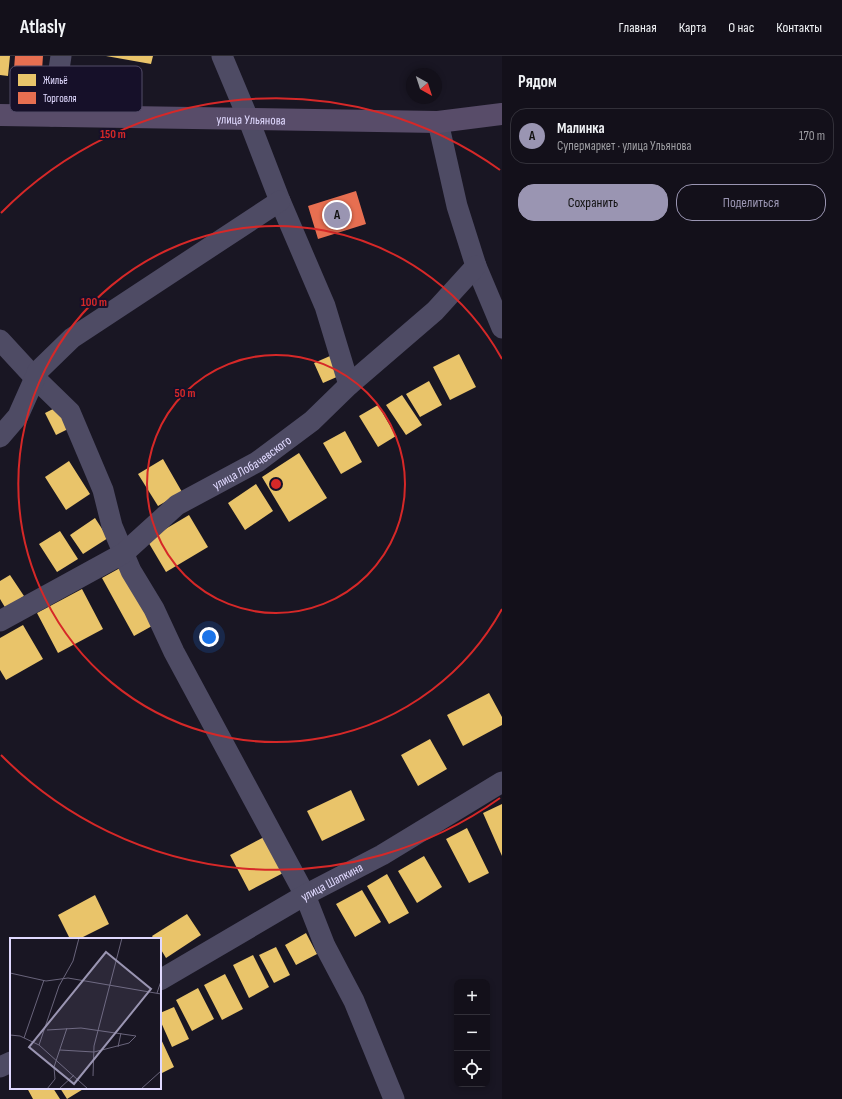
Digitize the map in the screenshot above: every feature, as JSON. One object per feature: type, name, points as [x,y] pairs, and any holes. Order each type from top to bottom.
[{"type":"main road","name":"улица Ульянова","points":[[0,115],[438,122],[502,114]]},
{"type":"street","points":[[60,66],[61,56]]},
{"type":"street","points":[[222,56],[280,201],[325,306],[349,385]]},
{"type":"street","points":[[52,116],[53,112]]},
{"type":"street","points":[[438,122],[457,206],[476,266],[502,328]]},
{"type":"street","points":[[0,436],[18,416],[38,371],[72,338],[280,201]]},
{"type":"street","name":"улица Лобачевского","points":[[0,621],[124,552],[177,505],[257,462],[312,421],[349,385],[435,311],[476,266]]},
{"type":"street","points":[[0,340],[35,378],[70,412],[103,490],[112,526],[131,571],[154,609],[174,652],[305,895],[325,946],[354,1001],[394,1099]]},
{"type":"street","name":"улица Шапкина","points":[[161,979],[305,895],[382,855],[502,782]]},
{"type":"street","points":[[0,1068],[10,1063]]},
{"type":"building: Жильё","points":[[0,56],[10,56],[8,76],[0,75]]},
{"type":"building: Жильё","points":[[106,56],[153,56],[151,64]]},
{"type":"building: Жильё","points":[[459,354],[476,387],[450,400],[433,367]]},
{"type":"building: Жильё","points":[[330,356],[339,376],[323,383],[314,363]]},
{"type":"building: Жильё","points":[[429,381],[442,405],[420,417],[406,394]]},
{"type":"building: Жильё","points":[[402,395],[422,425],[406,435],[386,405]]},
{"type":"building: Жильё","points":[[378,405],[396,436],[378,447],[359,416]]},
{"type":"building: Жильё","points":[[59,406],[70,428],[56,435],[45,413]]},
{"type":"building: Жильё","points":[[345,431],[362,462],[341,474],[323,443]]},
{"type":"building: Жильё","points":[[299,453],[327,498],[289,522],[262,477]]},
{"type":"building: Жильё","points":[[163,459],[182,492],[158,506],[138,474]]},
{"type":"building: Жильё","points":[[69,461],[90,494],[66,510],[45,477]]},
{"type":"building: Жильё","points":[[256,484],[273,511],[245,530],[228,503]]},
{"type":"building: Жильё","points":[[189,515],[208,547],[166,572],[147,540]]},
{"type":"building: Жильё","points":[[95,518],[108,538],[83,554],[70,535]]},
{"type":"building: Жильё","points":[[60,531],[78,559],[57,572],[39,544]]},
{"type":"building: Жильё","points":[[120,568],[152,626],[134,636],[102,578]]},
{"type":"building: Жильё","points":[[10,575],[24,596],[6,609],[0,599],[0,581]]},
{"type":"building: Жильё","points":[[82,589],[103,629],[58,653],[37,613]]},
{"type":"building: Жильё","points":[[23,625],[43,659],[6,680],[0,670],[0,638]]},
{"type":"building: Жильё","points":[[489,693],[502,717],[502,725],[463,746],[447,715]]},
{"type":"building: Жильё","points":[[430,739],[447,769],[418,786],[401,755]]},
{"type":"building: Жильё","points":[[351,790],[365,820],[322,841],[307,811]]},
{"type":"building: Жильё","points":[[502,804],[502,856],[483,813]]},
{"type":"building: Жильё","points":[[467,828],[489,873],[469,883],[446,839]]},
{"type":"building: Жильё","points":[[266,836],[285,872],[249,891],[230,855]]},
{"type":"building: Жильё","points":[[424,856],[442,887],[417,903],[398,871]]},
{"type":"building: Жильё","points":[[387,874],[409,913],[389,924],[367,886]]},
{"type":"building: Жильё","points":[[362,890],[381,922],[355,937],[336,904]]},
{"type":"building: Жильё","points":[[95,895],[109,924],[81,938],[70,938],[58,915]]},
{"type":"building: Жильё","points":[[187,914],[201,935],[166,958],[161,950],[161,938],[153,938],[152,936]]},
{"type":"building: Жильё","points":[[306,933],[317,954],[296,965],[285,945]]},
{"type":"building: Жильё","points":[[276,947],[290,975],[274,983],[259,955]]},
{"type":"building: Жильё","points":[[253,955],[269,987],[249,998],[233,965]]},
{"type":"building: Жильё","points":[[225,974],[243,1009],[222,1020],[204,985]]},
{"type":"building: Жильё","points":[[198,988],[214,1019],[192,1031],[176,1000]]},
{"type":"building: Жильё","points":[[174,1007],[189,1039],[172,1047],[161,1022],[161,1013]]},
{"type":"building: Жильё","points":[[161,1039],[174,1067],[161,1074]]},
{"type":"building: Жильё","points":[[28,1089],[54,1089],[60,1099],[33,1099]]},
{"type":"building: Жильё","points":[[61,1089],[83,1089],[67,1099]]},
{"type":"building: Торговля","points":[[15,56],[43,56],[42,66],[14,66]]},
{"type":"building: Торговля","points":[[356,191],[366,224],[318,239],[308,206]]},
{"type":"place","name":"Малинка","points":[[337,215]]}]
